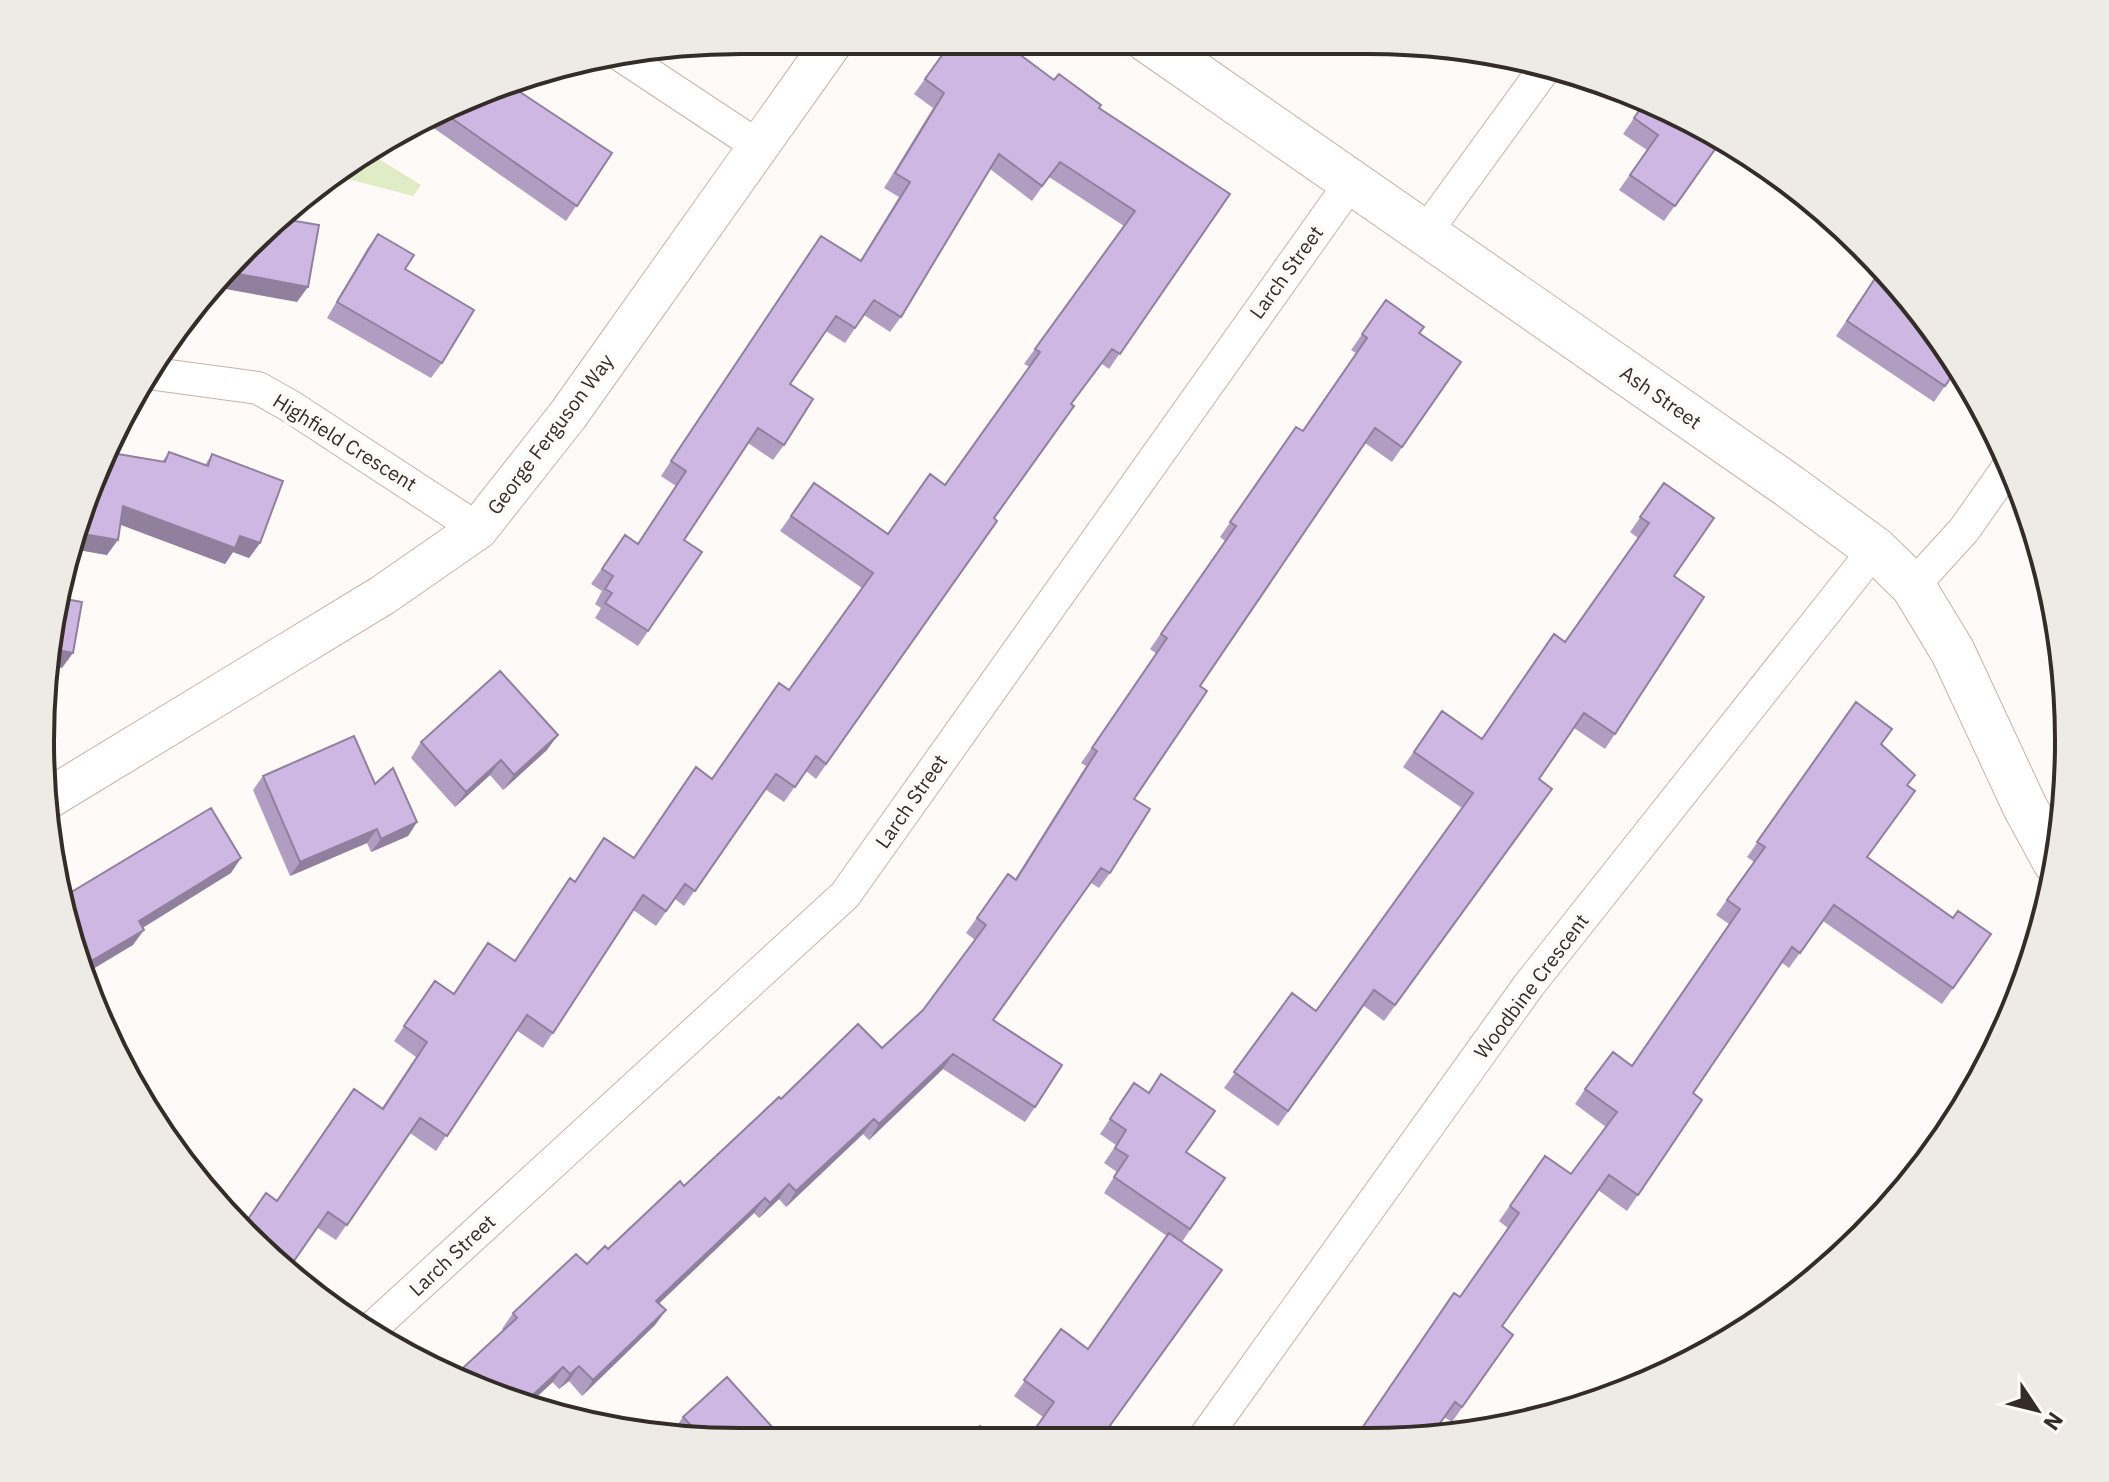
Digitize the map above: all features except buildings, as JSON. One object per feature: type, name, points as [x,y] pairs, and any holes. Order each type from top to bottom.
[{"type":"main road","name":"Ash Street","points":[[1167,54],[1875,549],[1913,586],[1953,652],[2047,846]]},
{"type":"street","name":"George Ferguson Way","points":[[56,794],[383,595],[478,529],[568,415],[824,54]]},
{"type":"street","points":[[632,63],[758,146]]},
{"type":"street","points":[[1425,233],[1540,76]]},
{"type":"street","name":"Larch Street","points":[[377,1323],[845,895],[1352,181]]},
{"type":"street","name":"Highfield Crescent","points":[[160,375],[258,388],[478,529]]},
{"type":"street","points":[[1913,586],[1964,530],[2002,476]]},
{"type":"street","name":"Woodbine Crescent","points":[[1211,1428],[1529,985],[1875,549]]},
{"type":"green space","points":[[378,158],[421,185],[413,196],[347,179]]}]
